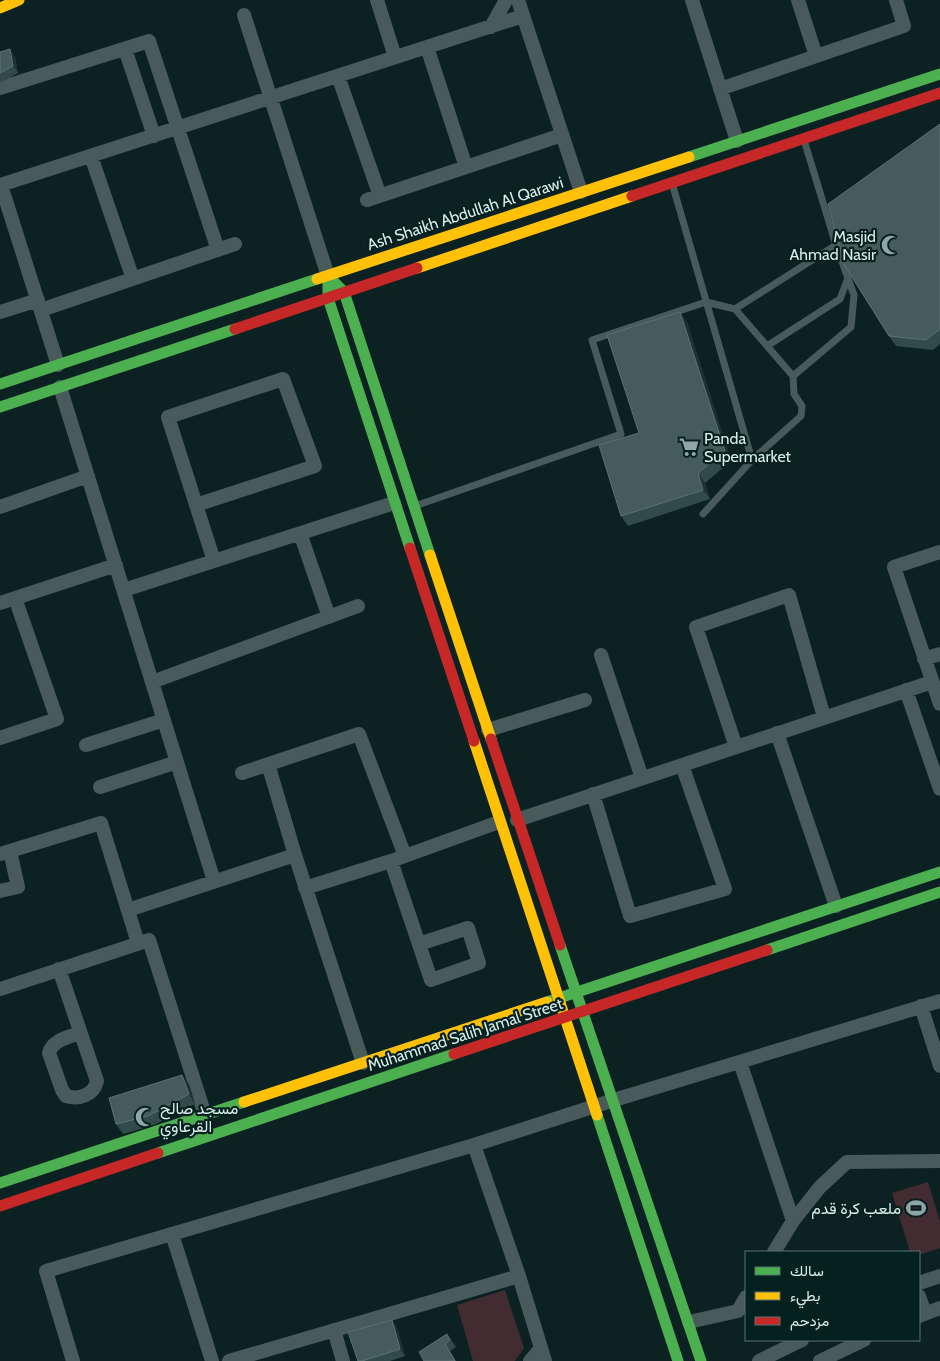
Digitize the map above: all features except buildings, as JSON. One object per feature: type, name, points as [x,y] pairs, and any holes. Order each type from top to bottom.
[{"type":"street","points":[[0,8],[19,0]]},
{"type":"street","points":[[377,0],[395,58]]},
{"type":"street","points":[[491,26],[506,0]]},
{"type":"street","points":[[518,0],[581,192]]},
{"type":"street","points":[[692,0],[737,141]]},
{"type":"street","points":[[798,0],[816,56]]},
{"type":"street","points":[[720,89],[904,26],[896,0]]},
{"type":"street","points":[[244,15],[328,276],[328,298],[394,503],[678,1361]]},
{"type":"street","points":[[58,365],[39,305],[5,214],[1,185],[523,16]]},
{"type":"street","points":[[0,88],[149,41],[218,250]]},
{"type":"street","points":[[427,47],[466,167]]},
{"type":"street","points":[[125,49],[154,136]]},
{"type":"street","name":"Ash Shaikh Abdullah Al Qarawi","points":[[0,384],[940,74]]},
{"type":"street","points":[[338,76],[374,198],[562,135]]},
{"type":"street","points":[[0,407],[940,93]]},
{"type":"street","points":[[91,156],[133,279]]},
{"type":"street","points":[[0,312],[39,305],[133,279],[235,244]]},
{"type":"street","points":[[328,276],[344,292],[517,820],[614,1100],[701,1361]]},
{"type":"street","points":[[196,505],[315,466],[283,379],[168,417],[196,505],[214,561]]},
{"type":"street","points":[[60,387],[214,881]]},
{"type":"street","points":[[0,507],[88,476]]},
{"type":"street","points":[[124,590],[394,503]]},
{"type":"street","points":[[300,533],[329,616]]},
{"type":"street","points":[[940,552],[894,567],[940,704]]},
{"type":"street","points":[[0,604],[116,565]]},
{"type":"street","points":[[736,747],[696,627],[789,595],[824,718]]},
{"type":"street","points":[[0,738],[57,719],[15,598]]},
{"type":"street","points":[[152,682],[358,606]]},
{"type":"street","points":[[924,659],[940,654]]},
{"type":"street","points":[[600,655],[642,778]]},
{"type":"street","points":[[517,820],[932,682]]},
{"type":"street","points":[[906,690],[940,789]]},
{"type":"street","points":[[488,730],[585,700]]},
{"type":"street","points":[[86,745],[164,720]]},
{"type":"street","points":[[777,733],[836,906]]},
{"type":"street","points":[[242,773],[359,734],[405,856]]},
{"type":"street","points":[[100,787],[177,762]]},
{"type":"street","points":[[268,764],[295,855],[364,1063]]},
{"type":"street","points":[[593,794],[630,916],[725,889],[682,765]]},
{"type":"street","points":[[306,888],[391,861],[500,822]]},
{"type":"street","points":[[0,891],[18,886],[5,853],[100,824],[138,944]]},
{"type":"street","points":[[128,910],[295,855]]},
{"type":"street","points":[[391,861],[431,980],[479,963],[468,928],[420,944]]},
{"type":"street","name":"Muhammad Salih Jamal Street","points":[[0,1183],[940,872]]},
{"type":"street","name":"Muhammad Salih Jamal Street","points":[[0,1206],[940,892]]},
{"type":"street","points":[[0,989],[149,940],[205,1115]]},
{"type":"street","points":[[59,970],[97,1081],[95,1089],[91,1094],[72,1098],[66,1096],[62,1090],[49,1053],[50,1048],[54,1044],[80,1033]]},
{"type":"street","points":[[73,1361],[46,1271],[474,1145],[614,1100],[940,1001]]},
{"type":"street","points":[[921,1006],[940,1066]]},
{"type":"street","points":[[740,1062],[793,1221]]},
{"type":"street","points":[[474,1145],[519,1276],[543,1355],[530,1361]]},
{"type":"street","points":[[775,1251],[793,1221],[820,1187],[848,1162],[940,1161]]},
{"type":"street","points":[[172,1234],[212,1361]]},
{"type":"street","points":[[229,1361],[519,1276]]},
{"type":"street","points":[[920,1282],[940,1276]]},
{"type":"street","points":[[689,1322],[738,1310],[745,1299]]},
{"type":"street","points":[[922,1314],[940,1308]]},
{"type":"street","points":[[334,1330],[343,1361]]},
{"type":"street","points":[[759,1361],[800,1341]]},
{"type":"street","points":[[828,1359],[862,1341]]},
{"type":"lane","points":[[793,376],[851,327],[854,295],[836,245],[803,139]]},
{"type":"lane","points":[[672,183],[752,460]]},
{"type":"lane","points":[[735,309],[836,245]]},
{"type":"lane","points":[[767,346],[840,299],[848,278]]},
{"type":"lane","points":[[414,506],[621,434],[592,340],[706,302],[735,309],[793,376],[794,394],[802,406],[801,416],[752,460],[703,514]]},
{"type":"shaded area","name":"ملعب كرة قدم","points":[[928,1182],[940,1222],[940,1248],[920,1255],[920,1251],[910,1251],[892,1193]]},
{"type":"shaded area","points":[[505,1290],[524,1348],[515,1361],[473,1361],[457,1305]]},
{"type":"traffic: fast","points":[[689,157],[940,74]]},
{"type":"traffic: fast","points":[[328,276],[344,292],[430,555]]},
{"type":"traffic: fast","points":[[328,276],[328,298],[410,548]]},
{"type":"traffic: fast","points":[[0,384],[317,279]]},
{"type":"traffic: fast","points":[[0,407],[235,329]]},
{"type":"traffic: fast","points":[[547,1002],[940,872]]},
{"type":"traffic: fast","points":[[767,950],[940,892]]},
{"type":"traffic: fast","points":[[560,945],[701,1361]]},
{"type":"traffic: fast","points":[[158,1153],[454,1054]]},
{"type":"traffic: fast","points":[[0,1183],[244,1102]]},
{"type":"traffic: fast","points":[[597,1115],[678,1361]]},
{"type":"traffic: slow","points":[[0,8],[19,0]]},
{"type":"traffic: slow","points":[[317,279],[689,157]]},
{"type":"traffic: slow","points":[[417,268],[632,196]]},
{"type":"traffic: slow","points":[[430,555],[491,739]]},
{"type":"traffic: slow","points":[[474,741],[597,1115]]},
{"type":"traffic: slow","points":[[244,1102],[547,1002]]},
{"type":"traffic: jam","points":[[632,196],[940,93]]},
{"type":"traffic: jam","points":[[235,329],[417,268]]},
{"type":"traffic: jam","points":[[410,548],[474,741]]},
{"type":"traffic: jam","points":[[491,739],[560,945]]},
{"type":"traffic: jam","points":[[454,1054],[767,950]]},
{"type":"traffic: jam","points":[[0,1206],[158,1153]]},
{"type":"place","name":"Masjid Ahmad Nasir","points":[[891,245]]},
{"type":"place","name":"Panda Supermarket","points":[[689,447]]},
{"type":"place","name":"مسجد صالح القرعاوي","points":[[145,1117]]},
{"type":"place","name":"ملعب كرة قدم","points":[[916,1208]]}]
